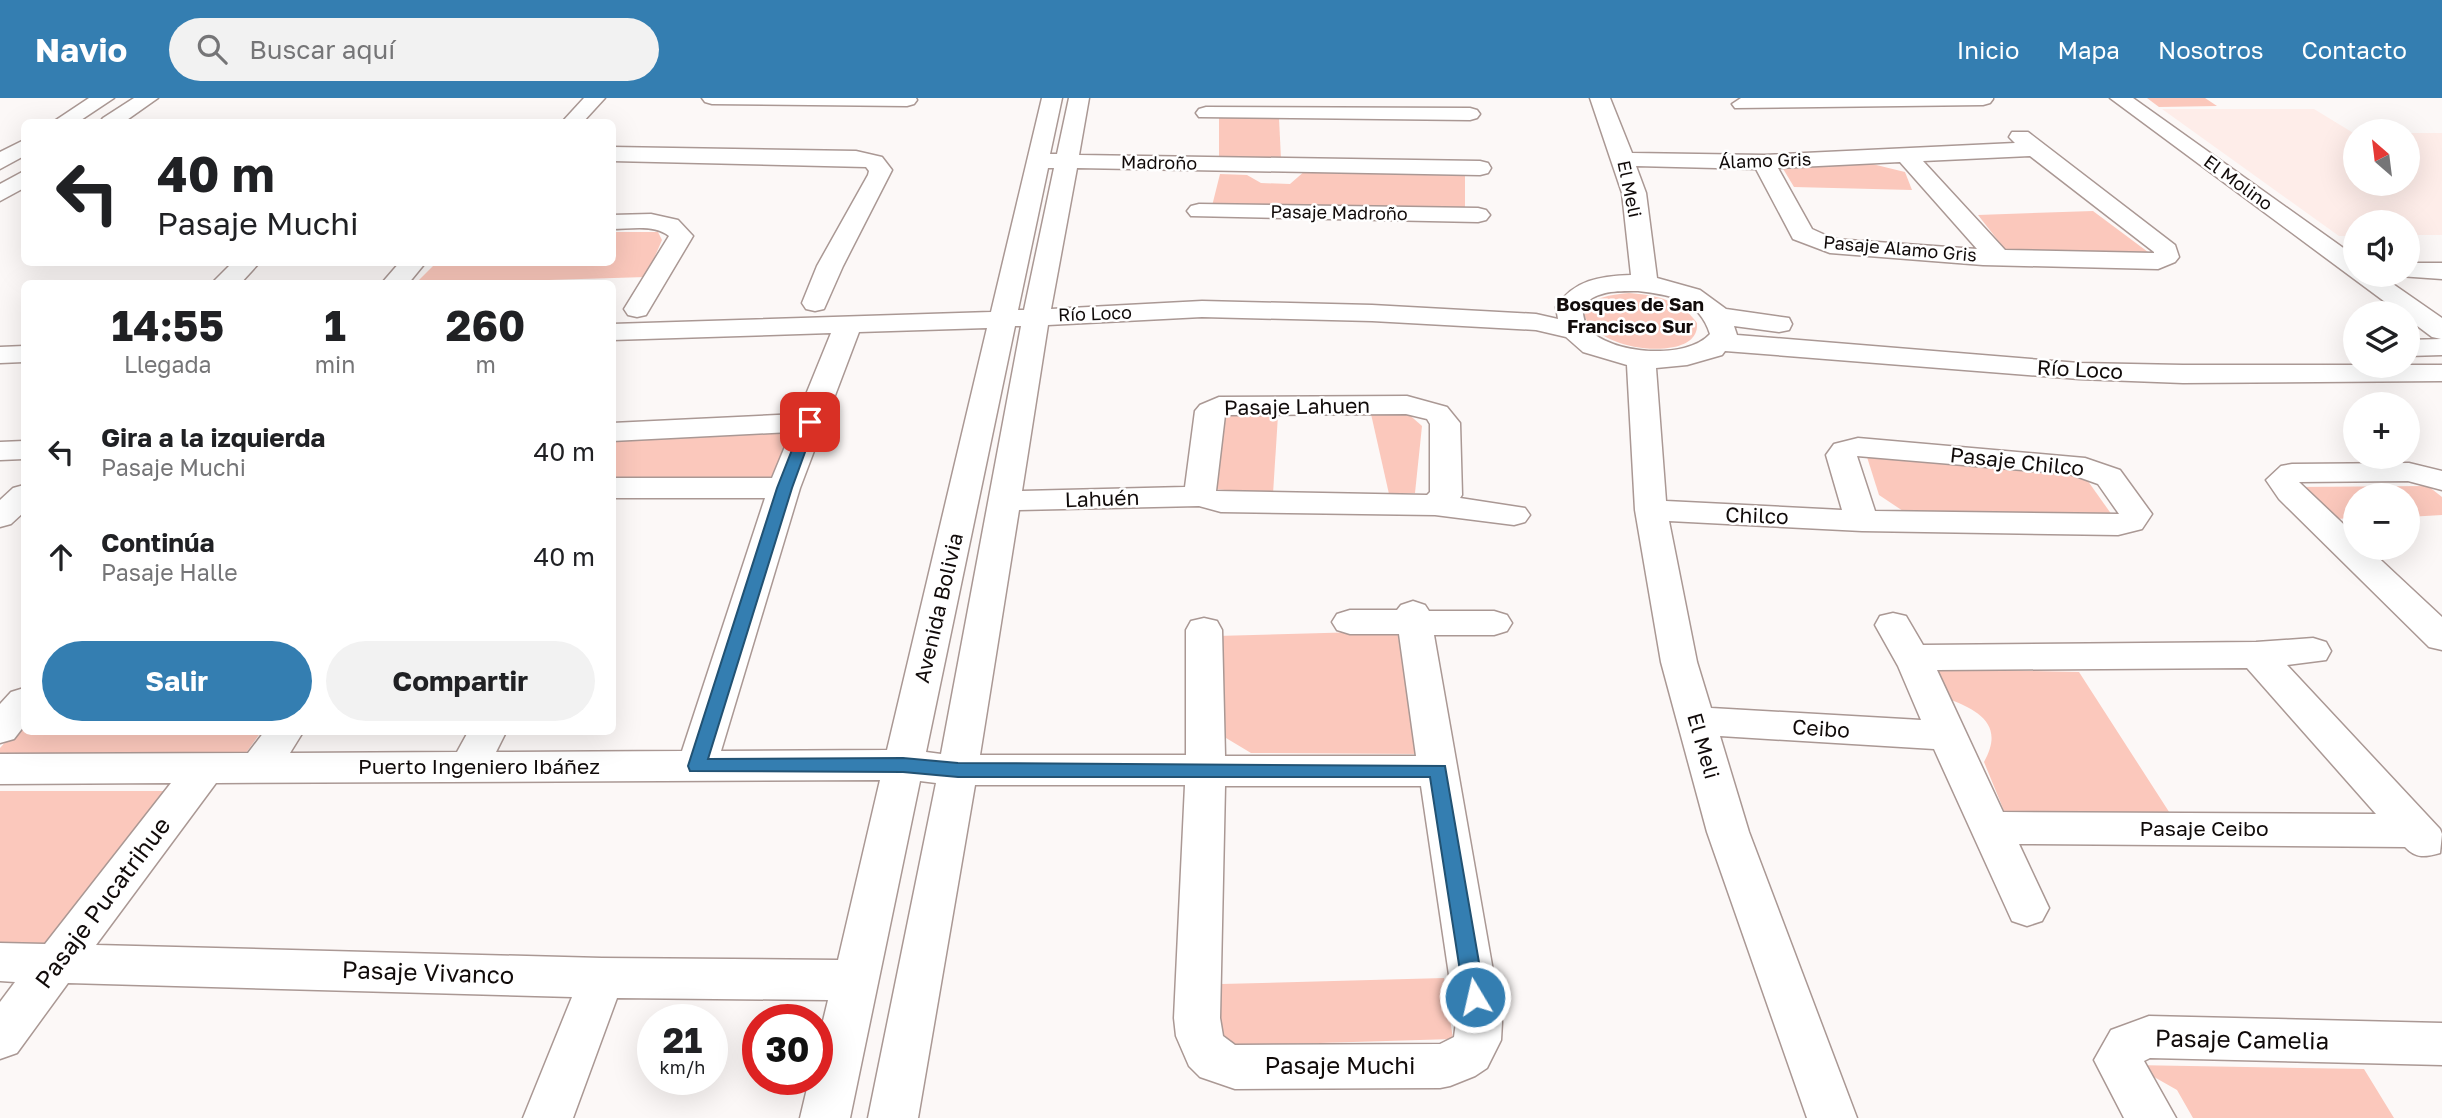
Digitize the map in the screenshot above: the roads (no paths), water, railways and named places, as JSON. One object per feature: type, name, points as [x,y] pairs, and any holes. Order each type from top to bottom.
[{"type":"street","points":[[69,119],[104,98]]},
{"type":"street","points":[[115,119],[149,98]]},
{"type":"street","points":[[575,119],[595,98]]},
{"type":"street","points":[[712,98],[907,100]]},
{"type":"street","name":"Avenida Bolivia","points":[[825,1118],[1052,98]]},
{"type":"street","name":"Avenida Bolivia","points":[[893,1118],[1079,98]]},
{"type":"street","name":"El Meli","points":[[1600,98],[1634,194],[1645,284]]},
{"type":"street","name":"El Molino","points":[[2120,98],[2343,259]]},
{"type":"street","points":[[1740,108],[1855,100],[1982,99],[2002,113]]},
{"type":"street","name":"Pasaje Madroño","points":[[1206,107],[1469,109],[1480,168],[1478,224],[1199,220],[1205,163],[1206,107]]},
{"type":"street","name":"Pasaje Alamo Gris","points":[[1764,162],[1802,234],[1813,241],[1830,246],[1998,257],[2158,261],[2165,257],[2166,250],[2027,143],[1905,154]]},
{"type":"street","points":[[0,162],[21,149]]},
{"type":"street","points":[[616,154],[856,158],[874,162],[881,170],[879,175],[830,266],[815,303]]},
{"type":"street","name":"Álamo Gris","points":[[1623,159],[1764,162],[1905,154]]},
{"type":"street","name":"Pasaje Alamo Gris","points":[[1905,154],[1998,257]]},
{"type":"street","name":"Madroño","points":[[1038,160],[1480,168]]},
{"type":"street","points":[[0,194],[21,180]]},
{"type":"street","points":[[616,222],[664,224],[677,228],[681,236],[625,310]]},
{"type":"street","points":[[228,280],[244,266]]},
{"type":"street","points":[[398,280],[410,266]]},
{"type":"street","points":[[2420,271],[2442,271]]},
{"type":"street","points":[[1577,332],[1567,315],[1570,303],[1580,294],[1602,286],[1645,284],[1692,297],[1718,330]]},
{"type":"street","points":[[2381,287],[2442,331]]},
{"type":"street","name":"Río Loco","points":[[625,310],[815,303],[1005,308],[1329,294],[1570,303]]},
{"type":"street","name":"Río Loco","points":[[1039,307],[1350,312],[1536,322],[1577,332],[1604,349],[1641,359],[1688,358],[1706,352],[1718,330]]},
{"type":"street","name":"Río Loco","points":[[616,332],[848,325],[1005,308]]},
{"type":"street","points":[[697,766],[785,488],[848,325]]},
{"type":"street","name":"Río Loco","points":[[1718,330],[1888,334],[2071,346],[2248,352],[2343,350]]},
{"type":"street","name":"Río Loco","points":[[1718,330],[1750,343],[2078,371],[2183,374],[2442,373]]},
{"type":"street","points":[[0,332],[21,331]]},
{"type":"street","points":[[2420,347],[2442,346]]},
{"type":"street","points":[[0,355],[21,354]]},
{"type":"street","name":"El Meli","points":[[1641,359],[1651,510],[1671,631],[1728,832],[1832,1118]]},
{"type":"street","name":"Pasaje Lahuen","points":[[1200,496],[1210,411],[1219,406],[1407,405],[1437,413],[1445,423],[1446,495],[1435,505]]},
{"type":"street","points":[[616,432],[810,422]]},
{"type":"street","name":"Pasaje Chilco","points":[[1858,447],[2083,467],[2109,477],[2136,514],[2130,522],[2118,525],[1862,521],[1840,455],[1846,450],[1858,447]]},
{"type":"street","points":[[0,451],[21,450]]},
{"type":"street","points":[[2442,481],[2409,472],[2292,473],[2282,480],[2290,492],[2442,638]]},
{"type":"street","points":[[616,490],[785,488]]},
{"type":"street","points":[[1200,496],[1221,502],[1435,505],[1514,515]]},
{"type":"street","name":"Lahuén","points":[[1004,501],[1200,496]]},
{"type":"street","points":[[0,517],[21,498]]},
{"type":"street","name":"Chilco","points":[[1651,510],[1862,521]]},
{"type":"street","points":[[1350,622],[1413,617],[1494,623]]},
{"type":"street","name":"Pasaje Muchi","points":[[1203,630],[1206,771],[1198,1032],[1209,1057],[1222,1065],[1249,1067],[1440,1066],[1454,1063],[1475,1049],[1479,1039],[1479,1022],[1413,617]]},
{"type":"street","points":[[1893,625],[1915,658],[1947,736],[1992,828],[2026,908]]},
{"type":"street","points":[[1915,658],[2256,656],[2313,651]]},
{"type":"street","name":"Pasaje Ceibo","points":[[1992,828],[2422,837],[2256,656]]},
{"type":"street","points":[[0,729],[21,705]]},
{"type":"street","name":"Ceibo","points":[[1695,721],[1947,736]]},
{"type":"street","points":[[260,768],[282,735]]},
{"type":"street","points":[[469,767],[486,735]]},
{"type":"street","name":"Puerto Ingeniero Ibáñez","points":[[0,769],[903,765],[958,770],[1206,771]]},
{"type":"street","name":"Pasaje Pucatrihue","points":[[0,1038],[205,768]]},
{"type":"street","points":[[1206,771],[1438,771]]},
{"type":"street","name":"Pasaje Vivanco","points":[[0,962],[601,978],[856,980]]},
{"type":"street","points":[[548,1118],[601,978]]},
{"type":"street","name":"Pasaje Camelia","points":[[2151,1118],[2118,1060],[2128,1045],[2149,1037],[2442,1044]]},
{"type":"district","name":"Bosques de San Francisco Sur","points":[[1630,315]]}]
